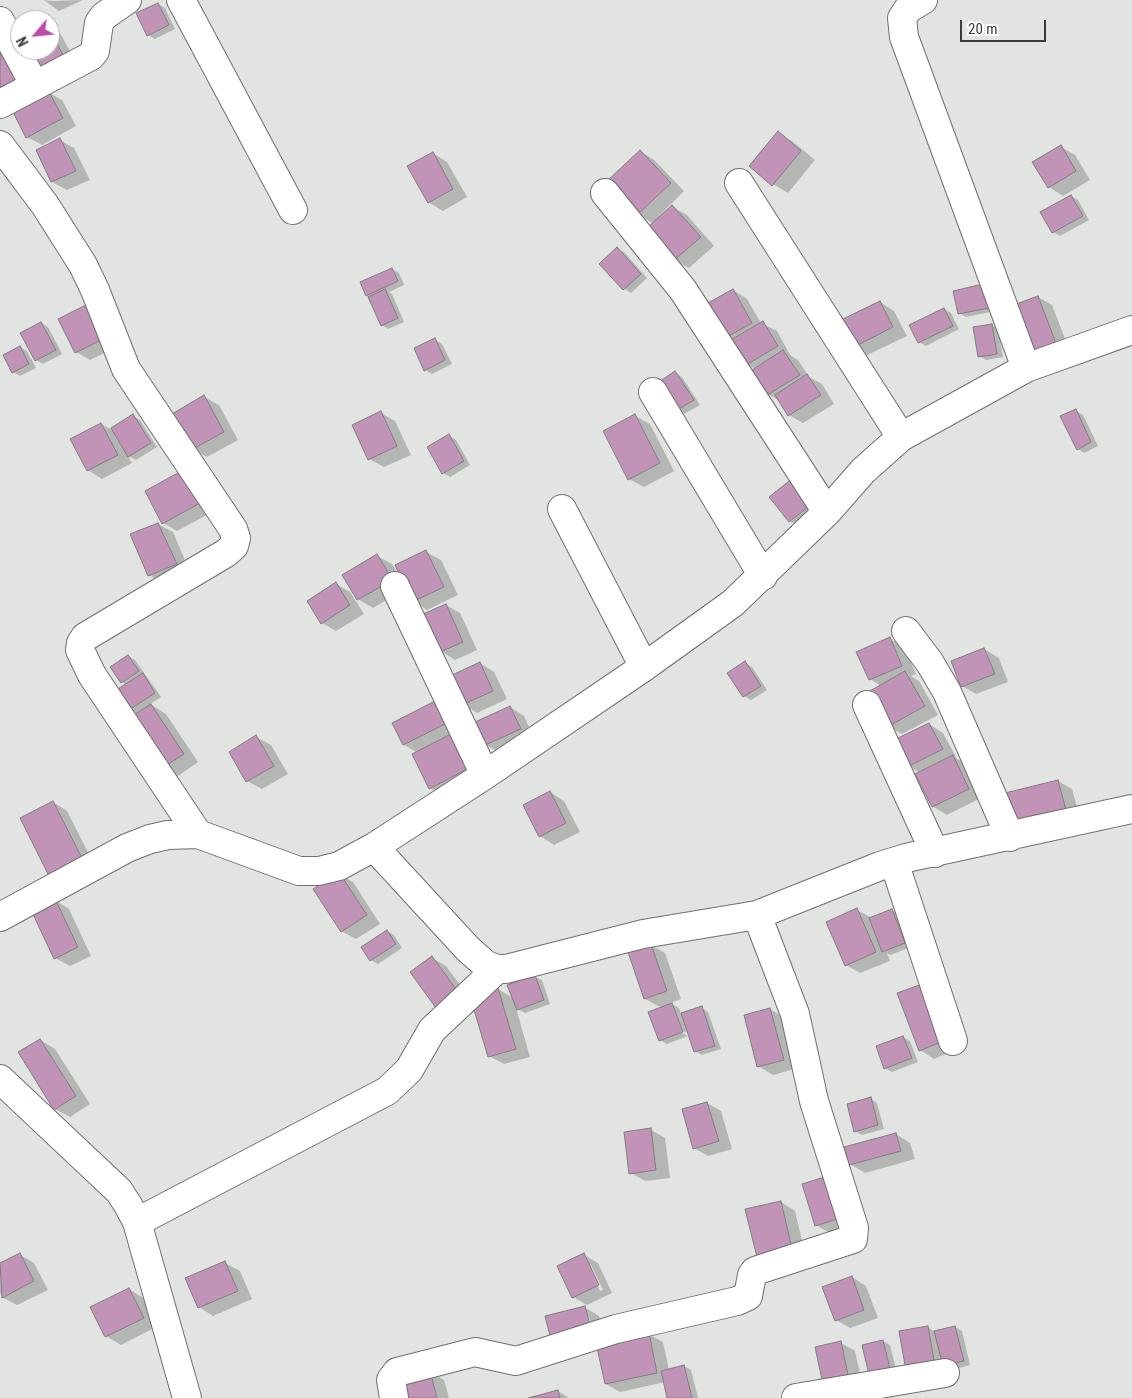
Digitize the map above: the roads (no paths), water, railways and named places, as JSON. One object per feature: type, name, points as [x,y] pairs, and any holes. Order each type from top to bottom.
[{"type":"street","points":[[0,104],[91,56],[95,51],[98,23],[104,16],[127,0]]},
{"type":"street","points":[[181,0],[293,210]]},
{"type":"street","points":[[923,0],[908,9],[902,18],[904,37],[1026,368]]},
{"type":"street","points":[[0,21],[35,86]]},
{"type":"street","points":[[0,145],[45,205],[83,265],[95,290],[126,369],[233,529],[236,538],[234,546],[226,553],[85,637],[81,643],[80,650],[92,675],[198,834]]},
{"type":"street","points":[[739,183],[902,437]]},
{"type":"street","points":[[605,193],[683,290],[827,512]]},
{"type":"street","points":[[0,917],[127,848],[150,839],[198,834],[299,871],[318,871],[339,866],[374,847],[485,775],[644,667],[733,603],[827,512],[863,471],[902,437],[1026,368],[1132,330]]},
{"type":"street","points":[[653,392],[763,576]]},
{"type":"street","points":[[562,508],[644,667]]},
{"type":"street","points":[[395,586],[485,775]]},
{"type":"street","points":[[906,631],[930,663],[947,692],[1010,837]]},
{"type":"street","points":[[867,705],[935,852]]},
{"type":"street","points":[[374,847],[468,949],[486,965],[497,969],[643,934],[757,915],[894,862],[1132,808]]},
{"type":"street","points":[[894,862],[953,1041]]},
{"type":"street","points":[[394,1398],[391,1380],[396,1372],[475,1352],[516,1361],[616,1329],[737,1302],[748,1296],[752,1276],[755,1271],[853,1239],[854,1228],[814,1101],[795,1014],[757,915]]},
{"type":"street","points":[[137,1222],[387,1091],[408,1070],[432,1030],[497,969]]},
{"type":"street","points":[[0,1079],[119,1190],[137,1222],[187,1398]]},
{"type":"street","points":[[796,1398],[945,1373]]}]
